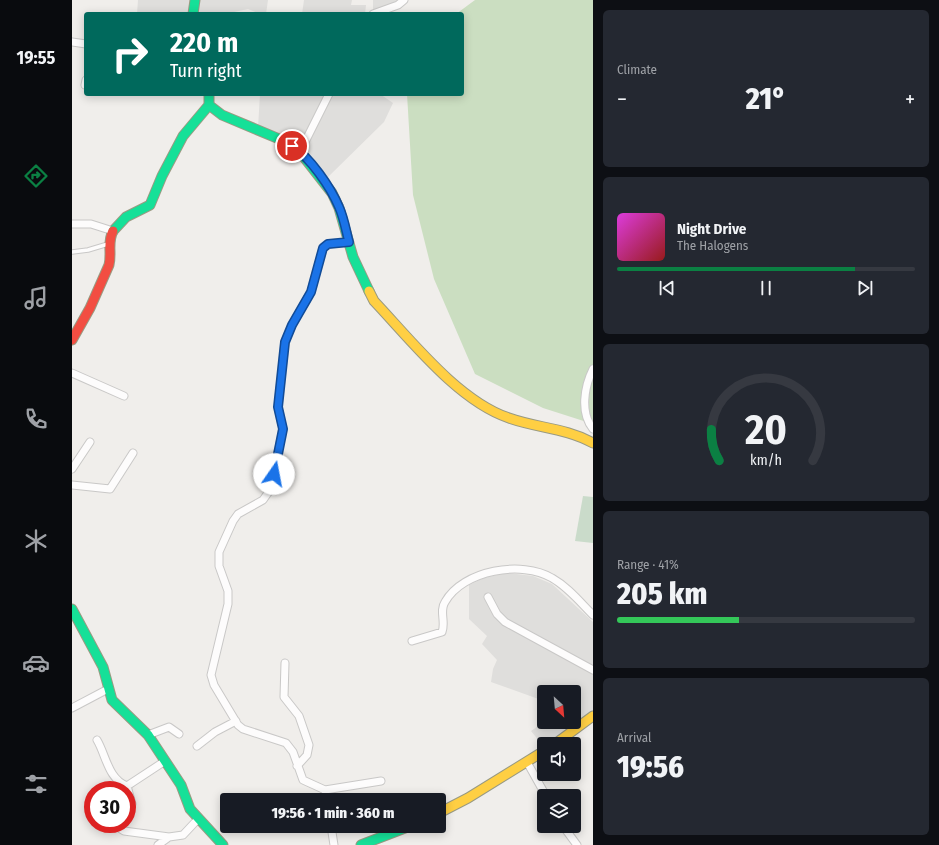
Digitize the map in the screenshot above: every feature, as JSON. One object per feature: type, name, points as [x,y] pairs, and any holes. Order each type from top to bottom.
[{"type":"street","points":[[193,12],[195,0]]},
{"type":"street","points":[[379,12],[396,6],[404,0]]},
{"type":"street","points":[[72,42],[84,44]]},
{"type":"street","points":[[72,340],[75,328],[109,265],[111,258],[109,244],[113,231],[120,221],[150,205],[162,176],[183,136],[209,105],[209,96]]},
{"type":"street","points":[[300,152],[328,96]]},
{"type":"street","points":[[209,105],[222,115],[284,141],[300,152],[332,193],[339,208],[361,278],[374,301],[449,380],[480,404],[508,418],[576,434],[593,443]]},
{"type":"street","points":[[72,224],[91,224],[113,231]]},
{"type":"street","points":[[349,242],[328,244],[323,248],[311,292],[292,325],[285,342],[278,407],[283,429],[270,490],[263,500],[238,514],[219,552],[219,566],[228,591],[228,604],[211,675],[214,685],[236,721],[243,729],[286,743],[290,746],[301,778],[306,783],[325,790],[381,781]]},
{"type":"street","points":[[593,369],[585,392],[585,412],[586,419],[593,429]]},
{"type":"street","points":[[72,373],[124,396]]},
{"type":"street","points":[[72,468],[90,442]]},
{"type":"street","points":[[72,485],[110,489],[133,453]]},
{"type":"street","points":[[412,641],[442,632],[443,606],[448,596],[459,586],[483,575],[508,569],[522,568],[552,577],[593,615]]},
{"type":"street","points":[[488,598],[497,614],[505,622],[593,670]]},
{"type":"street","points":[[72,609],[103,667],[112,700],[148,735],[183,789],[186,801],[198,819],[223,845]]},
{"type":"street","points":[[285,663],[284,697],[300,716],[309,745],[307,755],[297,766]]},
{"type":"street","points":[[72,708],[108,689]]},
{"type":"street","points":[[564,737],[593,716]]},
{"type":"street","points":[[197,746],[215,732],[236,721]]},
{"type":"street","points":[[148,735],[169,727],[179,734]]},
{"type":"street","points":[[97,740],[114,777],[118,781]]},
{"type":"street","points":[[446,809],[537,756]]},
{"type":"street","points":[[135,781],[165,761]]},
{"type":"street","points":[[527,762],[542,789]]},
{"type":"street","points":[[136,833],[169,837],[183,835],[198,819]]},
{"type":"street","points":[[332,833],[334,845]]},
{"type":"street","points":[[361,845],[392,833]]},
{"type":"street","points":[[568,833],[577,845]]},
{"type":"street","points":[[158,845],[169,837]]},
{"type":"lane","points":[[72,252],[88,250],[109,244]]},
{"type":"shaded area","points":[[138,0],[268,0],[266,12],[255,12],[248,9],[234,12],[137,12]]},
{"type":"shaded area","points":[[304,0],[352,0],[351,5],[366,5],[365,12],[302,12]]},
{"type":"shaded area","points":[[373,0],[403,0],[373,10]]},
{"type":"shaded area","points":[[260,96],[383,96],[393,103],[384,122],[326,179],[318,167],[258,128]]},
{"type":"shaded area","points":[[507,573],[533,576],[552,584],[593,622],[593,712],[581,721],[581,685],[537,685],[537,698],[491,682],[493,669],[497,660],[482,644],[487,636],[469,619],[469,585],[484,578]]},
{"type":"shaded area","points":[[537,727],[537,729],[570,729],[559,737],[537,737],[537,738],[531,731]]},
{"type":"green space","points":[[475,0],[593,0],[593,424],[543,408],[475,374],[434,279],[413,195],[407,96],[464,96],[464,12],[459,12]]},
{"type":"green space","points":[[583,496],[593,497],[593,543],[575,541]]},
{"type":"traffic: fast","points":[[193,12],[195,0]]},
{"type":"traffic: fast","points":[[113,231],[126,217],[150,205],[162,176],[183,136],[209,105],[209,96]]},
{"type":"traffic: fast","points":[[209,105],[222,115],[284,141],[300,152],[332,193],[339,208],[353,257],[369,291]]},
{"type":"traffic: fast","points":[[72,609],[103,667],[112,700],[148,735],[181,785],[190,809],[223,845]]},
{"type":"traffic: fast","points":[[361,845],[392,833]]},
{"type":"traffic: slow","points":[[369,291],[374,301],[419,350],[453,384],[471,398],[490,410],[509,418],[562,431],[593,443]]},
{"type":"traffic: slow","points":[[564,737],[593,716]]},
{"type":"traffic: slow","points":[[446,809],[468,798],[537,755]]},
{"type":"traffic: jam","points":[[72,340],[90,308],[109,265],[110,239],[113,231]]},
{"type":"route","points":[[274,474],[283,429],[278,414],[278,407],[281,364],[285,342],[292,325],[311,292],[324,246],[328,244],[349,242],[339,208],[332,193],[300,152],[292,146]]}]
